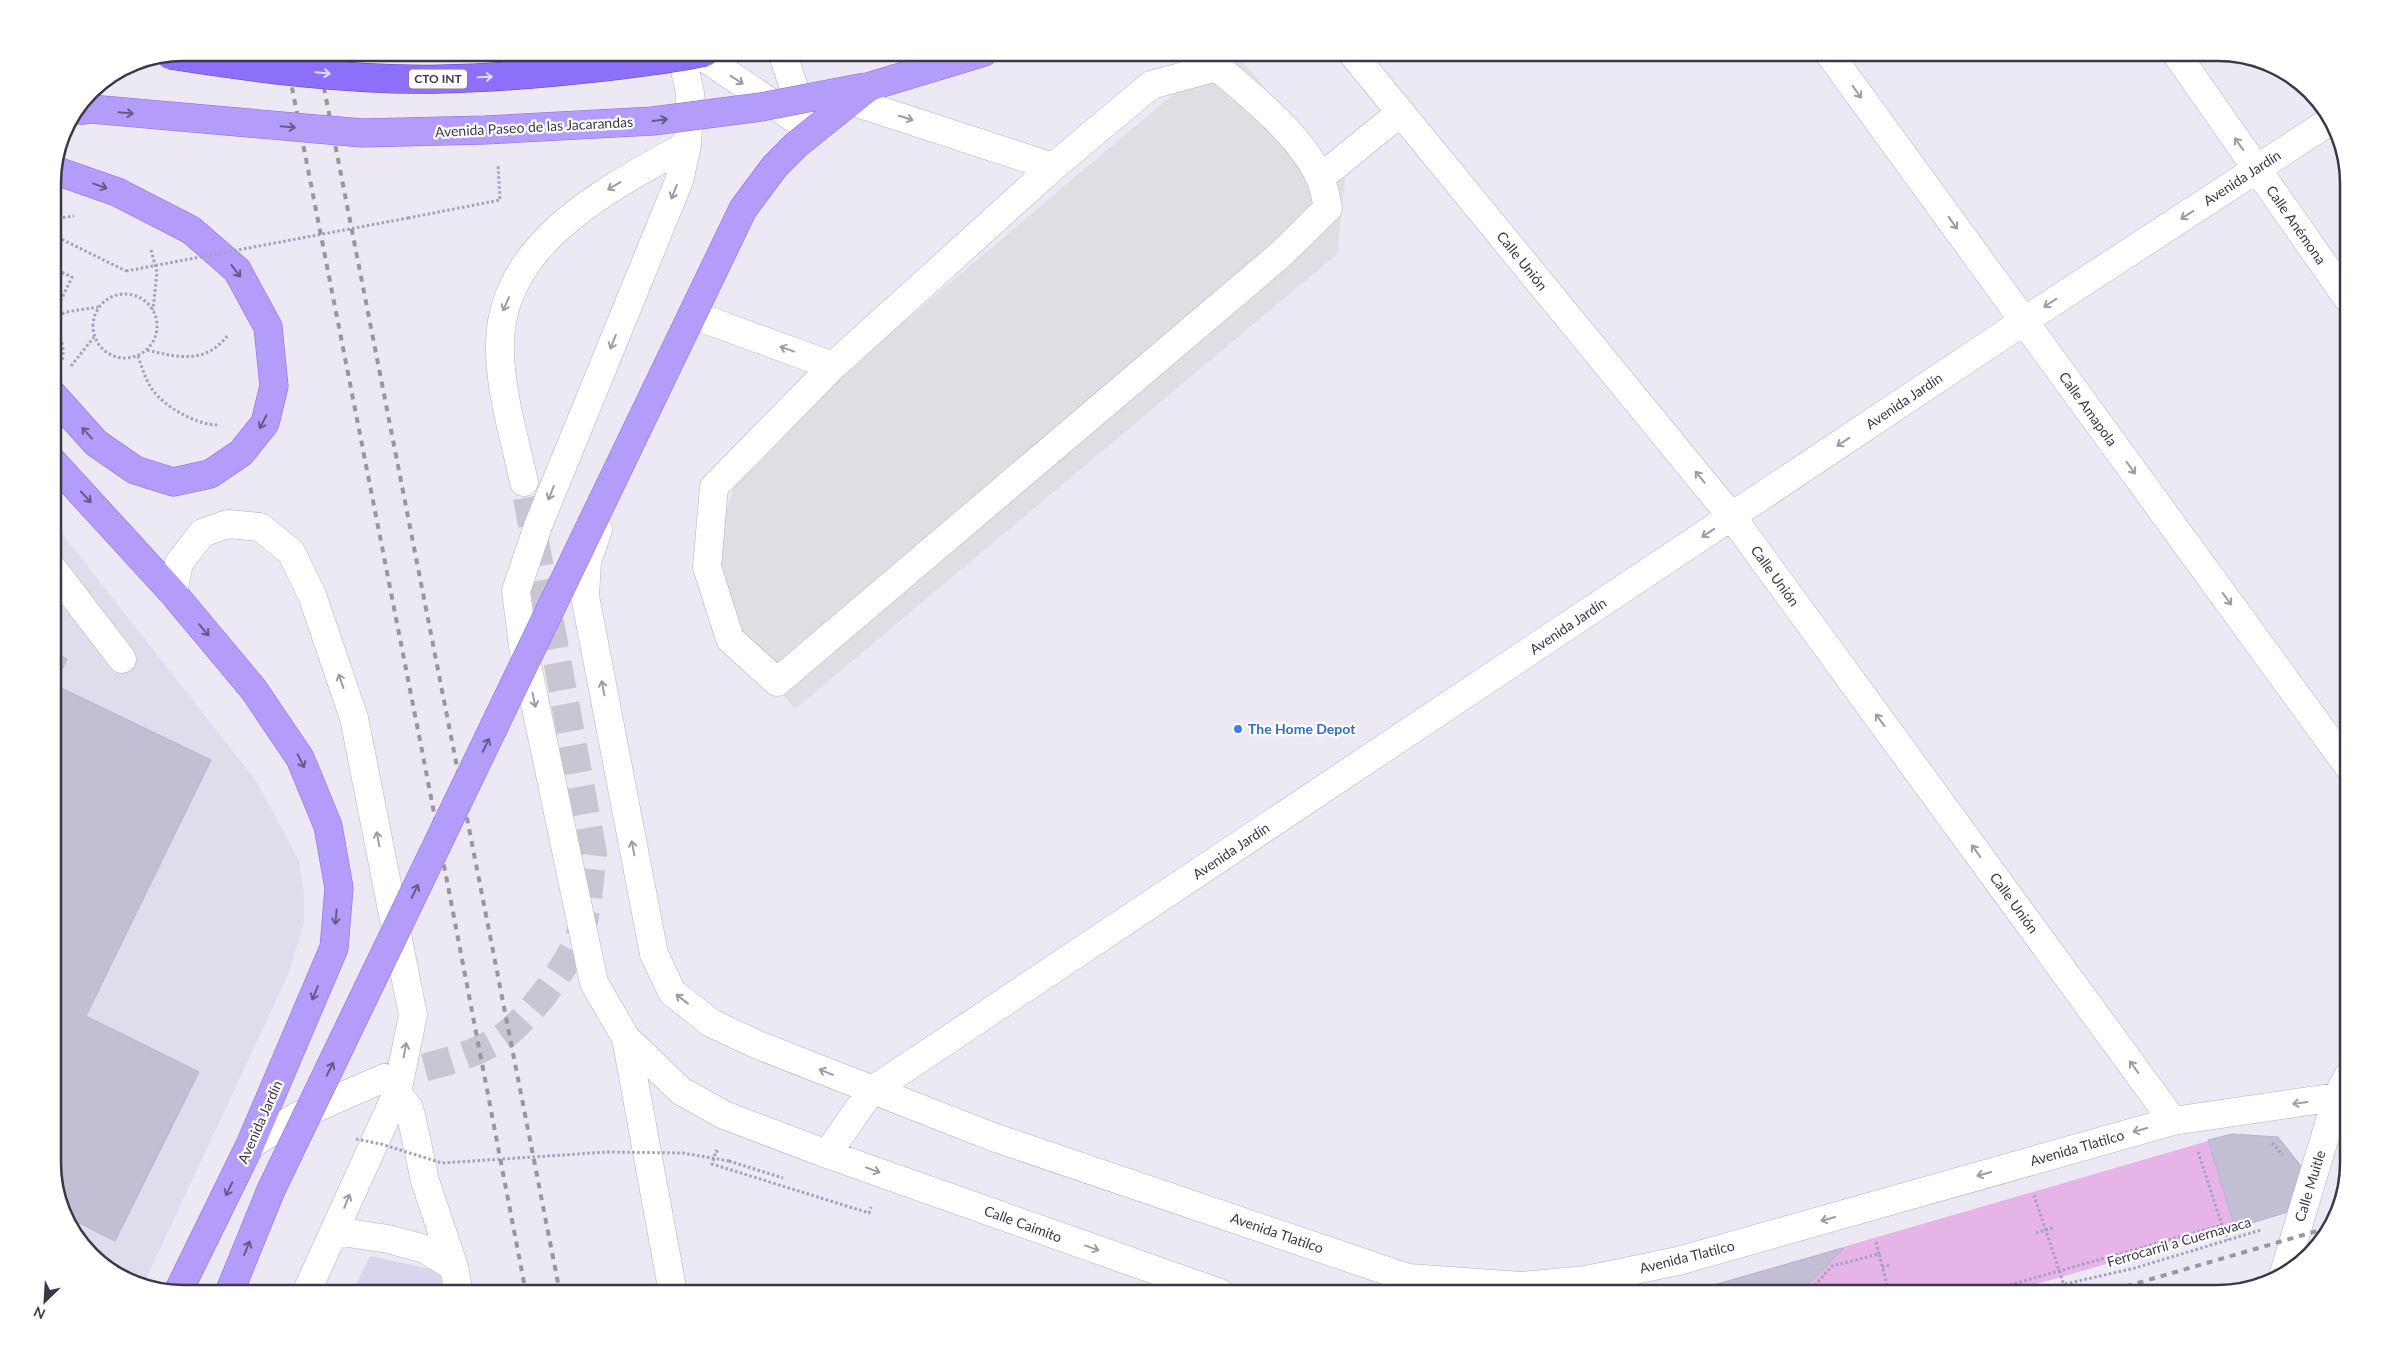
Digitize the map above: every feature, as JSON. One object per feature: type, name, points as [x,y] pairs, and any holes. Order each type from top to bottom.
[{"type":"highway","name":"CTO INT","points":[[211,61],[330,74],[440,79],[533,75],[652,61]]},
{"type":"main road","name":"Avenida Paseo de las Jacarandas","points":[[86,110],[362,133],[485,130],[653,121],[864,95],[959,61]]},
{"type":"main road","points":[[233,1285],[276,1181],[744,209],[775,166],[796,145],[864,95]]},
{"type":"main road","points":[[62,173],[117,192],[191,230],[237,270],[268,327],[274,386],[265,423],[241,453],[210,474],[173,482],[135,470],[96,443],[62,405]]},
{"type":"main road","name":"Avenida Jardín","points":[[62,472],[173,593],[254,690],[300,758],[328,826],[339,888],[334,948],[250,1145],[182,1285]]},
{"type":"street","points":[[672,1285],[626,1038],[594,983],[523,646],[516,591],[538,526],[679,181],[687,145],[690,93],[683,61]]},
{"type":"street","points":[[709,61],[807,127]]},
{"type":"street","points":[[785,61],[807,127]]},
{"type":"street","name":"Avenida Tlatilco","points":[[975,61],[914,86],[864,95],[789,139],[773,157],[696,316],[600,524],[587,562],[585,596],[654,954],[672,992],[711,1023],[758,1045],[871,1091],[993,1137],[1408,1278],[1507,1285]]},
{"type":"street","name":"Calle Unión","points":[[1358,61],[1732,517],[2173,1121]]},
{"type":"street","name":"Calle Amapola","points":[[1835,61],[2340,754]]},
{"type":"street","name":"Calle Anémona","points":[[2181,61],[2339,286]]},
{"type":"street","points":[[1218,68],[1280,123],[1309,159],[1320,178],[1328,208],[1280,255],[777,682],[730,639],[707,567],[714,487],[833,366],[1053,168],[1151,85],[1218,68]]},
{"type":"street","points":[[864,95],[1053,168]]},
{"type":"street","points":[[1320,178],[1400,113]]},
{"type":"street","name":"Avenida Jardín","points":[[827,1154],[871,1091],[2024,320],[2324,125]]},
{"type":"street","points":[[524,482],[503,381],[500,345],[503,311],[519,277],[541,246],[572,214],[611,188],[687,145]]},
{"type":"street","points":[[696,316],[833,366]]},
{"type":"street","points":[[173,593],[179,563],[202,532],[228,524],[260,527],[291,552],[312,596],[354,718],[412,1014],[372,1149],[354,1184],[310,1285]]},
{"type":"street","points":[[62,581],[122,658]]},
{"type":"street","name":"Calle Caimito","points":[[626,1038],[681,1091],[724,1115],[827,1154],[1195,1285]]},
{"type":"street","points":[[250,1145],[298,1116],[391,1085]]},
{"type":"street","points":[[391,1085],[410,1111],[425,1181],[454,1267],[457,1285]]},
{"type":"street","name":"Avenida Tlatilco","points":[[1585,1285],[1678,1261],[2173,1121],[2340,1092]]},
{"type":"street","name":"Calle Muitle","points":[[2287,1262],[2340,1106]]},
{"type":"street","points":[[335,1231],[388,1239],[425,1249],[454,1267]]},
{"type":"path","points":[[62,240],[126,271],[500,200],[496,165]]},
{"type":"path","points":[[62,217],[82,217]]},
{"type":"path","points":[[144,244],[151,250],[157,272],[153,311]]},
{"type":"path","points":[[62,273],[72,278],[62,299]]},
{"type":"path","points":[[62,314],[98,307],[116,295],[127,294],[142,299],[153,311],[157,321],[157,332],[147,350],[138,356],[117,358],[107,354],[94,337],[93,322],[98,307]]},
{"type":"path","points":[[147,350],[172,356],[198,356],[220,344],[228,335]]},
{"type":"path","points":[[68,372],[71,365],[94,337]]},
{"type":"path","points":[[62,346],[64,354],[62,362]]},
{"type":"path","points":[[138,356],[152,390],[169,404],[186,416],[208,425],[222,424]]},
{"type":"path","points":[[356,1139],[381,1144],[442,1163],[607,1152],[683,1153],[729,1160]]},
{"type":"path","points":[[2263,1143],[2273,1143],[2285,1158]]},
{"type":"path","points":[[2197,1149],[2228,1240]]},
{"type":"path","points":[[2199,1154],[2204,1151]]},
{"type":"path","points":[[2023,1163],[2064,1284]]},
{"type":"path","name":"Ferrocarril a Cuernavaca","points":[[2060,1285],[2135,1268],[2301,1218]]},
{"type":"path","points":[[2010,1285],[2222,1224]]},
{"type":"path","points":[[2036,1233],[2055,1227]]},
{"type":"path","points":[[1816,1285],[1832,1266],[1879,1254],[1887,1285]]},
{"type":"path","points":[[1882,1267],[1890,1265]]},
{"type":"shaded area","points":[[1213,61],[1242,61],[1345,180],[1337,254],[795,709],[715,615],[715,545],[744,457]]},
{"type":"shaded area","points":[[62,533],[257,782],[299,861],[304,894],[304,923],[288,975],[146,1279],[122,1268],[92,1243],[74,1217],[68,1202],[62,1170]]},
{"type":"shaded area","points":[[2232,1134],[2278,1137],[2301,1166],[2288,1212],[2033,1285],[1713,1285]]},
{"type":"shaded area","points":[[370,1256],[449,1273],[451,1285],[356,1285]]},
{"type":"building","points":[[62,656],[67,659],[62,670]]},
{"type":"building","points":[[62,688],[211,760],[86,1016],[199,1072],[115,1241],[77,1222],[68,1202],[62,1170]]},
{"type":"building","points":[[2232,1134],[2278,1137],[2301,1166],[2299,1191],[2288,1212],[2235,1228],[2208,1140]]},
{"type":"building","points":[[1844,1248],[1808,1285],[1714,1285]]},
{"type":"tunnel","points":[[384,1078],[467,1055],[504,1036],[528,1014],[560,972],[575,946],[583,924],[588,900],[593,853],[524,482]]},
{"type":"railway","points":[[287,61],[524,1285]]},
{"type":"railway","points":[[319,61],[558,1285]]},
{"type":"railway","points":[[2131,1285],[2318,1231]]},
{"type":"place","name":"The Home Depot","points":[[1238,729]]}]
